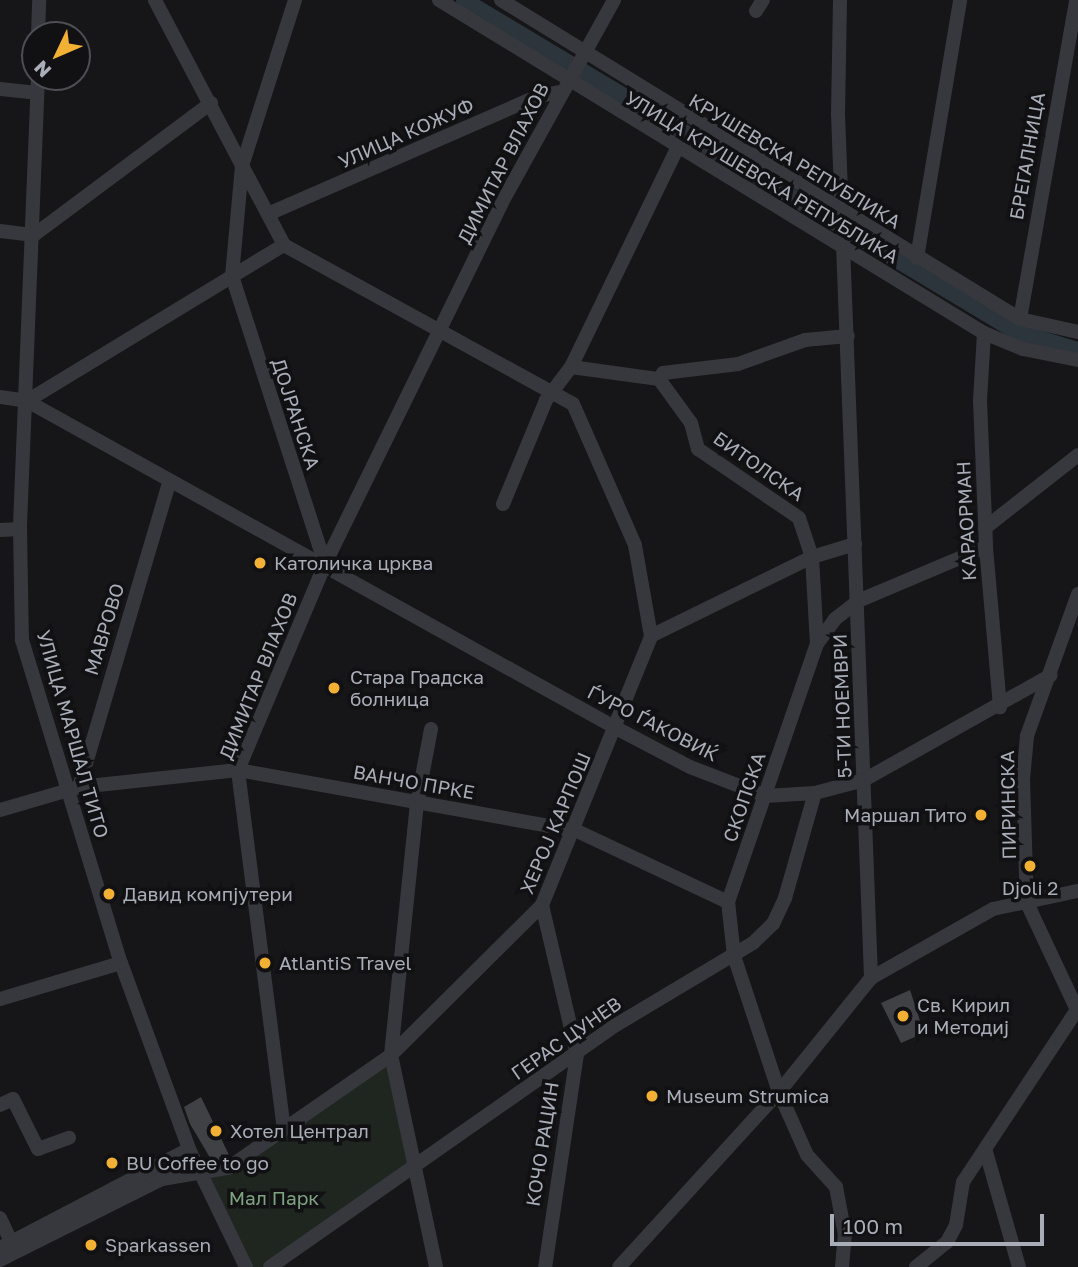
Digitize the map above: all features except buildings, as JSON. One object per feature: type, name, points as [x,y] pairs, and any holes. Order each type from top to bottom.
[{"type":"street","points":[[38,21],[39,0]]},
{"type":"street","points":[[155,0],[284,245],[556,390],[573,404],[608,473],[639,560],[651,636],[812,557],[855,544]]},
{"type":"street","points":[[232,276],[242,166],[295,0]]},
{"type":"street","name":"УЛИЦА КРУШЕВСКА РЕПУБЛИКА","points":[[439,0],[564,87],[678,147],[984,332],[1023,349],[1078,359]]},
{"type":"street","name":"КРУШЕВСКА РЕПУБЛИКА","points":[[501,0],[846,216],[1020,319],[1078,332]]},
{"type":"street","name":"ДИМИТАР ВЛАХОВ","points":[[284,1130],[238,769],[325,564],[564,87],[614,0]]},
{"type":"street","points":[[840,0],[838,114],[846,216],[858,601]]},
{"type":"street","points":[[917,258],[960,0]]},
{"type":"street","name":"БРЕГАЛНИЦА","points":[[1020,319],[1076,0]]},
{"type":"street","name":"УЛИЦА КОЖУФ","points":[[268,214],[564,87]]},
{"type":"street","points":[[0,89],[37,93]]},
{"type":"street","name":"УЛИЦА МАРШАЛ ТИТО","points":[[37,93],[34,235],[20,529],[22,640],[74,789],[121,963],[188,1149],[246,1267]]},
{"type":"street","points":[[0,231],[34,235],[211,103]]},
{"type":"street","points":[[503,504],[539,415],[571,367],[678,147]]},
{"type":"street","points":[[0,397],[27,401],[284,245]]},
{"type":"street","name":"ДОЈРАНСКА","points":[[232,276],[325,564]]},
{"type":"street","name":"КАРАОРМАН","points":[[984,332],[980,401],[985,528],[1000,707]]},
{"type":"street","points":[[571,367],[659,379],[663,373],[738,364],[805,340],[848,337]]},
{"type":"street","name":"БИТОЛСКА","points":[[659,379],[691,422],[698,449],[799,517],[812,557]]},
{"type":"street","name":"ЃУРО ЃАКОВИЌ","points":[[27,401],[169,483],[325,564],[616,728],[690,767],[765,796],[815,793],[864,780],[1000,707],[1051,675]]},
{"type":"street","points":[[985,528],[1078,455]]},
{"type":"street","name":"МАВРОВО","points":[[74,789],[169,483]]},
{"type":"street","points":[[0,530],[20,529]]},
{"type":"street","points":[[817,644],[835,619],[858,601],[986,547]]},
{"type":"street","name":"СКОПСКА","points":[[812,557],[817,644],[728,902],[734,956],[779,1092],[807,1155],[836,1187],[845,1235],[842,1267]]},
{"type":"street","name":"ПИРИНСКА","points":[[1078,594],[1027,736],[1027,903],[1078,1010]]},
{"type":"street","name":"5-ТИ НОЕМВРИ","points":[[858,601],[871,978]]},
{"type":"street","name":"ХЕРОЈ КАРПОШ","points":[[0,1260],[162,1179],[228,1168],[391,1055],[542,905],[577,831],[651,636]]},
{"type":"street","points":[[431,729],[417,803],[391,1055],[436,1267]]},
{"type":"street","name":"ВАНЧО ПРКЕ","points":[[0,810],[74,789],[238,769],[577,831],[728,902]]},
{"type":"street","name":"ГЕРАС ЦУНЕВ","points":[[270,1267],[611,1028],[734,956],[774,924],[815,793]]},
{"type":"street","points":[[618,1267],[779,1092],[871,978],[993,909],[1078,891]]},
{"type":"street","name":"КОЧО РАЦИН","points":[[542,905],[577,1054],[545,1267]]},
{"type":"street","points":[[0,999],[121,963]]},
{"type":"street","points":[[916,1267],[947,1242],[956,1225],[963,1182],[986,1152],[1078,1010]]},
{"type":"street","points":[[0,1105],[13,1099],[38,1149],[69,1138]]},
{"type":"street","points":[[0,1218],[6,1245],[188,1149]]},
{"type":"street","points":[[986,1152],[1019,1267]]},
{"type":"green space","name":"Мал Парк","points":[[391,1055],[408,1162],[268,1267],[246,1267],[203,1183]]},
{"type":"waterway","points":[[464,0],[1015,331],[1078,350]]},
{"type":"place","name":"Католичка црква","points":[[260,563]]},
{"type":"place","name":"Стара Градска болница","points":[[334,688]]},
{"type":"place","name":"Маршал Тито","points":[[981,815]]},
{"type":"place","name":"Djoli 2","points":[[1030,866]]},
{"type":"place","name":"Давид компјутери","points":[[109,894]]},
{"type":"place","name":"AtlantiS Travel","points":[[265,963]]},
{"type":"place","name":"Св. Кирил и Методиј","points":[[903,1016]]},
{"type":"place","name":"Museum Strumica","points":[[652,1096]]},
{"type":"place","name":"Хотел Централ","points":[[216,1131]]},
{"type":"place","name":"BU Coffee to go","points":[[112,1163]]},
{"type":"place","name":"Sparkassen","points":[[91,1245]]}]
